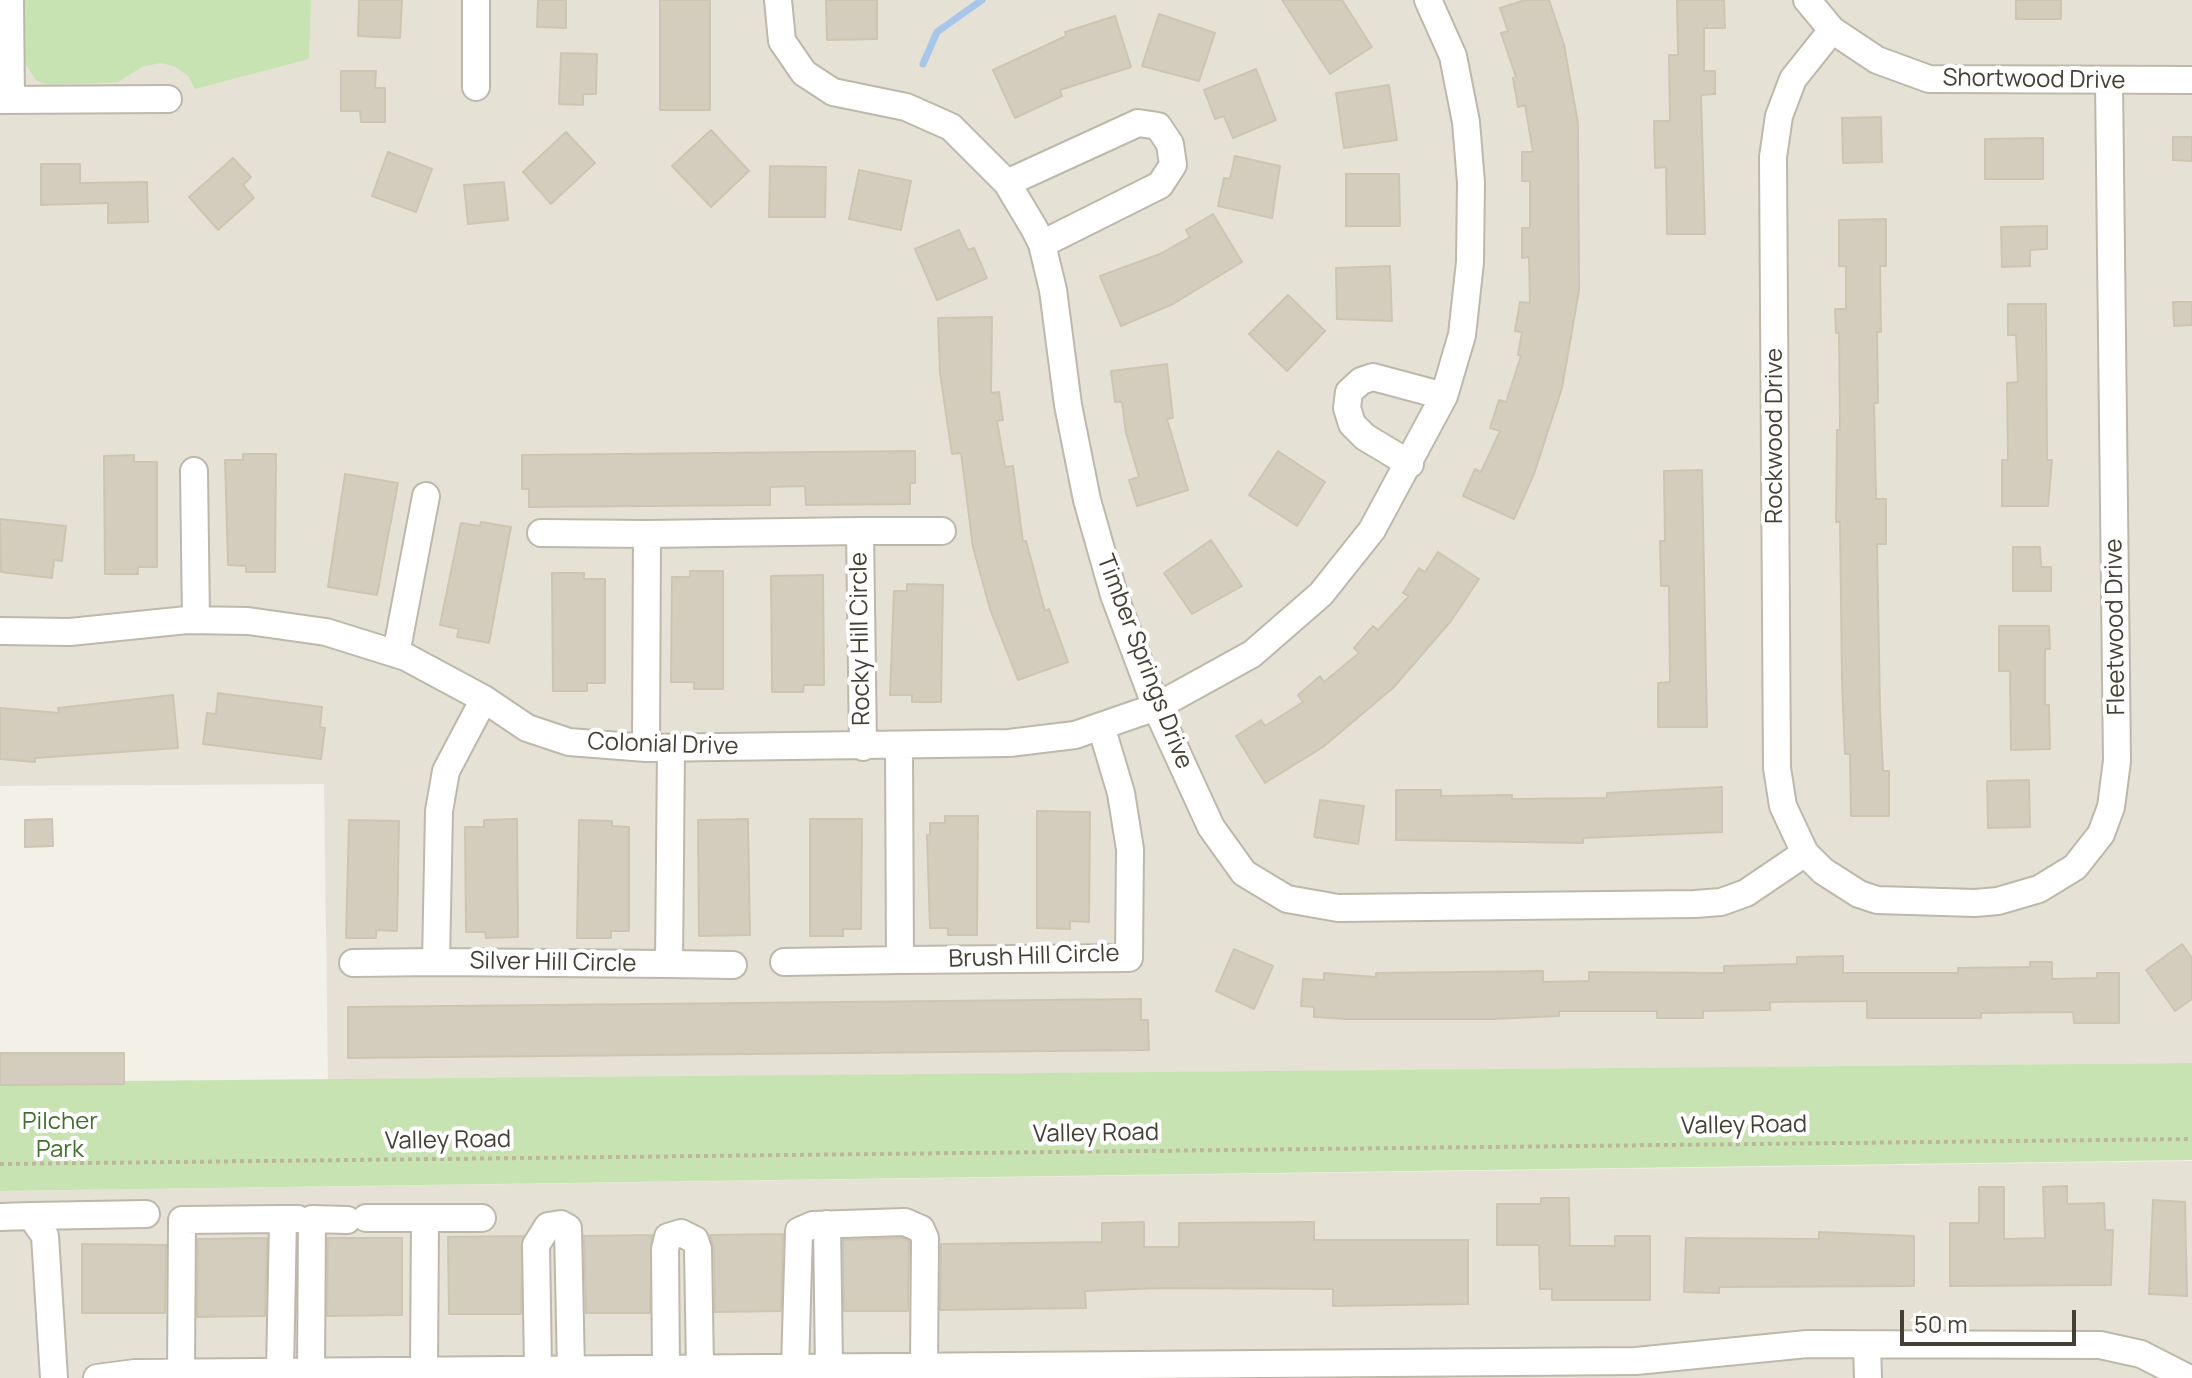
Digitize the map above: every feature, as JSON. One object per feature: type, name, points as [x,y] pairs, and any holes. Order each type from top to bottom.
[{"type":"street","points":[[10,0],[6,100],[168,99]]},
{"type":"street","points":[[476,0],[476,87]]},
{"type":"street","name":"Timber Springs Drive","points":[[778,0],[782,41],[804,73],[833,92],[906,107],[951,127],[1007,183],[1042,244],[1053,290],[1068,405],[1087,500],[1114,595],[1156,707],[1225,850],[1244,873],[1265,888],[1313,906],[1721,902],[1759,886],[1805,853]]},
{"type":"street","name":"Colonial Drive","points":[[0,631],[70,632],[196,620],[248,621],[326,632],[396,654],[484,699],[527,728],[569,742],[658,748],[1009,743],[1075,735],[1156,707],[1252,654],[1321,594],[1372,530],[1444,396],[1462,335],[1470,262],[1471,183],[1466,122],[1453,56],[1428,0]]},
{"type":"street","name":"Shortwood Drive","points":[[1807,0],[1832,30],[1877,60],[1929,79],[2192,80]]},
{"type":"street","name":"Rockwood Drive","points":[[1805,853],[1783,806],[1777,768],[1773,157],[1779,116],[1793,79],[1832,30]]},
{"type":"street","name":"Fleetwood Drive","points":[[1805,853],[1823,871],[1859,894],[1877,900],[1975,903],[1998,901],[2039,889],[2075,867],[2101,834],[2116,783],[2117,761],[2109,82]]},
{"type":"street","points":[[1007,183],[1138,123],[1158,126],[1170,144],[1173,165],[1160,185],[1042,244]]},
{"type":"street","points":[[1410,464],[1365,437],[1352,424],[1347,408],[1349,392],[1361,381],[1373,377],[1444,396]]},
{"type":"street","points":[[194,471],[196,620]]},
{"type":"street","points":[[396,654],[426,496]]},
{"type":"street","name":"Rocky Hill Circle","points":[[860,531],[863,747]]},
{"type":"street","name":"Rocky Hill Circle","points":[[541,533],[942,531]]},
{"type":"street","points":[[647,534],[658,748]]},
{"type":"street","name":"Silver Hill Circle","points":[[436,962],[439,811],[446,771],[484,699]]},
{"type":"street","name":"Brush Hill Circle","points":[[784,962],[1129,958],[1130,849],[1121,793],[1101,726]]},
{"type":"street","points":[[899,746],[900,960]]},
{"type":"street","name":"Silver Hill Circle","points":[[658,748],[669,964]]},
{"type":"street","name":"Silver Hill Circle","points":[[353,963],[733,965]]},
{"type":"street","points":[[0,1217],[146,1214]]},
{"type":"street","points":[[31,1216],[45,1236],[54,1378]]},
{"type":"street","points":[[424,1371],[425,1218]]},
{"type":"street","points":[[181,1373],[182,1220],[482,1218]]},
{"type":"street","points":[[280,1372],[283,1219]]},
{"type":"street","points":[[311,1372],[312,1219]]},
{"type":"street","points":[[815,1370],[827,1224],[905,1222],[921,1229],[925,1238],[924,1366]]},
{"type":"street","points":[[538,1370],[536,1245],[548,1226],[561,1224],[568,1228],[571,1370]]},
{"type":"street","points":[[666,1369],[665,1249],[668,1237],[681,1233],[695,1240],[698,1249],[700,1368]]},
{"type":"street","points":[[97,1378],[181,1373],[311,1372],[348,1375],[424,1371],[815,1370],[924,1366],[1517,1370],[1807,1344],[2100,1345],[2141,1354],[2188,1378]]},
{"type":"street","points":[[1867,1345],[1868,1378]]},
{"type":"path","name":"Valley Road","points":[[0,1164],[2192,1139]]},
{"type":"shaded area","points":[[0,0],[2192,0],[2192,1063],[328,1080],[324,784],[0,786]]},
{"type":"shaded area","points":[[2192,1161],[2192,1378],[0,1378],[0,1191]]},
{"type":"green space","points":[[23,0],[311,0],[309,59],[195,89],[188,76],[174,66],[160,63],[142,67],[118,82],[48,85],[36,80],[23,61]]},
{"type":"green space","name":"Pilcher Park","points":[[2192,1063],[2192,1160],[0,1191],[0,1082]]},
{"type":"building","points":[[359,0],[402,0],[400,38],[358,36]]},
{"type":"building","points":[[538,0],[566,0],[566,28],[537,27]]},
{"type":"building","points":[[660,0],[710,0],[710,110],[660,110]]},
{"type":"building","points":[[826,0],[877,0],[877,39],[827,40]]},
{"type":"building","points":[[1282,0],[1342,0],[1372,47],[1330,74]]},
{"type":"building","points":[[1525,0],[1549,0],[1564,45],[1578,123],[1579,290],[1562,388],[1534,474],[1514,519],[1463,496],[1475,469],[1481,472],[1500,431],[1490,428],[1499,400],[1506,402],[1521,356],[1518,355],[1522,332],[1515,331],[1520,302],[1530,303],[1529,257],[1522,258],[1522,228],[1530,228],[1530,181],[1522,181],[1522,152],[1533,152],[1525,105],[1518,107],[1513,78],[1516,77],[1501,33],[1508,31],[1500,8]]},
{"type":"building","points":[[1677,0],[1724,0],[1725,28],[1704,28],[1704,71],[1715,71],[1715,94],[1701,95],[1705,234],[1667,234],[1666,167],[1655,168],[1654,121],[1670,121],[1669,55],[1678,55]]},
{"type":"building","points":[[2016,0],[2061,0],[2061,19],[2016,19]]},
{"type":"building","points":[[1159,14],[1215,33],[1199,81],[1142,66]]},
{"type":"building","points":[[1115,16],[1131,67],[1060,90],[1062,96],[1015,118],[993,70],[1066,36],[1065,32]]},
{"type":"building","points":[[561,53],[597,54],[596,94],[583,94],[583,105],[559,104]]},
{"type":"building","points":[[1256,69],[1276,120],[1233,138],[1224,116],[1215,119],[1204,90]]},
{"type":"building","points":[[341,71],[376,71],[375,88],[385,88],[385,122],[361,122],[360,111],[341,111]]},
{"type":"building","points":[[1389,85],[1397,140],[1344,148],[1336,93]]},
{"type":"building","points":[[1881,117],[1882,162],[1843,163],[1842,118]]},
{"type":"building","points":[[711,130],[749,171],[711,207],[672,166]]},
{"type":"building","points":[[566,132],[595,163],[551,204],[523,172]]},
{"type":"building","points":[[2173,137],[2192,137],[2192,161],[2173,160]]},
{"type":"building","points":[[2043,138],[2043,179],[1985,179],[1985,139]]},
{"type":"building","points":[[388,152],[432,169],[416,212],[372,196]]},
{"type":"building","points":[[1235,156],[1280,166],[1272,218],[1218,206],[1224,178],[1230,179]]},
{"type":"building","points":[[233,158],[251,177],[243,185],[254,198],[218,230],[189,197]]},
{"type":"building","points":[[41,164],[80,164],[80,183],[147,182],[148,222],[108,223],[108,203],[41,205]]},
{"type":"building","points":[[770,166],[826,167],[825,217],[769,217]]},
{"type":"building","points":[[859,170],[911,181],[901,230],[849,219]]},
{"type":"building","points":[[1346,174],[1399,174],[1400,226],[1346,226]]},
{"type":"building","points":[[504,182],[508,220],[468,224],[464,185]]},
{"type":"building","points":[[1213,214],[1242,262],[1173,304],[1121,326],[1100,276],[1160,254],[1190,237],[1186,230]]},
{"type":"building","points":[[1886,219],[1886,266],[1880,266],[1881,332],[1877,332],[1878,403],[1874,403],[1876,499],[1886,499],[1886,544],[1877,544],[1880,709],[1883,771],[1889,771],[1889,816],[1851,816],[1850,754],[1845,754],[1842,683],[1840,522],[1836,522],[1837,430],[1840,430],[1839,333],[1836,333],[1835,309],[1846,309],[1846,266],[1839,266],[1839,220]]},
{"type":"building","points":[[2047,226],[2047,249],[2030,250],[2030,266],[2002,267],[2001,227]]},
{"type":"building","points":[[959,230],[968,250],[974,248],[987,278],[937,300],[915,249]]},
{"type":"building","points":[[1390,266],[1392,321],[1337,319],[1336,268]]},
{"type":"building","points":[[1288,295],[1325,331],[1287,371],[1249,334]]},
{"type":"building","points":[[2173,302],[2192,302],[2192,325],[2174,326]]},
{"type":"building","points":[[2008,304],[2046,304],[2047,460],[2052,460],[2048,506],[2002,506],[2002,460],[2008,460],[2007,383],[2018,382],[2016,335],[2008,335]]},
{"type":"building","points":[[992,317],[991,393],[999,392],[1003,420],[997,421],[1005,467],[1013,466],[1023,542],[1026,541],[1045,611],[1049,609],[1068,662],[1018,680],[990,609],[973,547],[961,453],[952,454],[940,373],[938,318]]},
{"type":"building","points":[[1167,364],[1173,418],[1167,419],[1188,490],[1137,506],[1129,480],[1139,477],[1126,433],[1122,402],[1115,402],[1111,371]]},
{"type":"building","points":[[915,451],[915,483],[910,483],[910,504],[806,505],[805,486],[770,487],[770,505],[529,507],[529,489],[522,489],[522,455]]},
{"type":"building","points":[[1278,451],[1325,482],[1297,526],[1249,495]]},
{"type":"building","points":[[243,454],[276,454],[275,572],[246,572],[246,566],[228,565],[225,460],[243,460]]},
{"type":"building","points":[[134,455],[134,462],[157,462],[157,567],[138,567],[138,574],[105,574],[104,456]]},
{"type":"building","points":[[1702,470],[1707,727],[1658,727],[1658,683],[1670,682],[1669,586],[1661,586],[1660,541],[1665,541],[1664,471]]},
{"type":"building","points":[[345,474],[398,483],[377,595],[328,587]]},
{"type":"building","points":[[0,519],[66,526],[62,561],[54,560],[52,578],[1,572]]},
{"type":"building","points":[[481,522],[511,527],[489,643],[457,637],[459,629],[440,625],[461,523],[480,526]]},
{"type":"building","points":[[1211,540],[1242,586],[1192,614],[1164,573]]},
{"type":"building","points":[[2013,547],[2040,547],[2041,567],[2051,567],[2051,591],[2013,591]]},
{"type":"building","points":[[1438,552],[1479,579],[1451,621],[1393,688],[1323,747],[1265,783],[1236,736],[1261,720],[1265,726],[1303,702],[1298,695],[1320,676],[1324,682],[1359,653],[1354,648],[1373,626],[1378,630],[1409,596],[1403,593],[1419,568],[1425,572]]},
{"type":"building","points":[[690,571],[723,571],[723,689],[694,689],[694,682],[671,682],[672,577],[690,577]]},
{"type":"building","points":[[552,573],[584,573],[584,579],[605,579],[605,683],[587,683],[587,691],[553,691]]},
{"type":"building","points":[[823,575],[824,685],[804,685],[803,692],[772,692],[771,576]]},
{"type":"building","points":[[907,584],[943,585],[941,702],[912,702],[912,695],[890,695],[894,591],[907,591]]},
{"type":"building","points":[[1999,626],[2049,626],[2050,649],[2045,649],[2045,705],[2049,705],[2050,749],[2011,750],[2010,671],[1999,671]]},
{"type":"building","points":[[218,693],[322,707],[320,727],[325,728],[321,759],[203,744],[207,713],[216,714]]},
{"type":"building","points":[[173,695],[178,748],[35,758],[35,762],[0,759],[0,708],[59,713],[58,708]]},
{"type":"building","points":[[2029,780],[2030,827],[1988,828],[1987,781]]},
{"type":"building","points":[[1722,787],[1722,832],[1583,838],[1583,843],[1396,840],[1396,790],[1441,790],[1441,796],[1512,795],[1512,799],[1607,798],[1607,793]]},
{"type":"building","points":[[1320,800],[1364,806],[1358,844],[1314,837]]},
{"type":"building","points":[[1037,811],[1090,812],[1089,922],[1070,921],[1070,929],[1037,928]]},
{"type":"building","points":[[945,816],[978,816],[977,935],[948,935],[948,928],[930,928],[927,835],[930,835],[930,823],[945,823]]},
{"type":"building","points":[[52,819],[53,846],[25,847],[25,820]]},
{"type":"building","points":[[517,819],[518,937],[486,938],[485,932],[466,932],[465,827],[484,827],[484,820]]},
{"type":"building","points":[[748,819],[750,935],[699,936],[698,820]]},
{"type":"building","points":[[810,819],[862,819],[861,929],[843,929],[843,936],[810,936]]},
{"type":"building","points":[[349,820],[399,821],[397,931],[376,930],[376,938],[346,938]]},
{"type":"building","points":[[579,820],[612,821],[612,826],[629,827],[629,931],[611,931],[611,938],[577,938]]},
{"type":"building","points":[[2182,944],[2192,958],[2192,999],[2175,1011],[2146,970]]},
{"type":"building","points":[[1234,949],[1273,966],[1254,1009],[1216,991]]},
{"type":"building","points":[[1843,956],[1843,973],[1958,973],[1958,968],[2030,967],[2030,962],[2052,962],[2052,979],[2097,978],[2097,973],[2119,973],[2119,1023],[2074,1023],[2073,1012],[1981,1013],[1981,1018],[1867,1018],[1867,1001],[1770,1002],[1770,1010],[1703,1011],[1703,1018],[1657,1018],[1657,1011],[1559,1011],[1559,1016],[1493,1019],[1347,1019],[1314,1017],[1314,1007],[1301,1006],[1303,979],[1324,980],[1324,973],[1376,977],[1376,973],[1543,971],[1543,982],[1589,981],[1589,972],[1724,973],[1724,966],[1797,964],[1797,957]]},
{"type":"building","points":[[1141,999],[1141,1020],[1148,1020],[1149,1050],[348,1058],[348,1007]]},
{"type":"building","points":[[0,1053],[124,1053],[124,1084],[0,1085]]},
{"type":"building","points":[[2067,1186],[2067,1204],[2104,1203],[2105,1230],[2113,1230],[2111,1285],[1950,1286],[1950,1223],[1979,1223],[1979,1187],[2004,1187],[2004,1239],[2045,1238],[2043,1187]]},
{"type":"building","points":[[1541,1198],[1569,1198],[1570,1246],[1615,1246],[1615,1236],[1650,1236],[1650,1300],[1552,1300],[1552,1289],[1540,1289],[1539,1245],[1497,1245],[1497,1204],[1541,1204]]},
{"type":"building","points":[[2153,1200],[2185,1202],[2187,1296],[2149,1294]]},
{"type":"building","points":[[1144,1222],[1144,1247],[1179,1247],[1179,1223],[1314,1222],[1314,1240],[1468,1240],[1468,1304],[1333,1306],[1333,1289],[1162,1288],[1085,1291],[1086,1308],[940,1310],[941,1244],[1102,1242],[1102,1223]]},
{"type":"building","points":[[1819,1232],[1914,1236],[1914,1286],[1719,1287],[1719,1293],[1684,1292],[1686,1238],[1819,1239]]},
{"type":"building","points":[[783,1234],[781,1311],[715,1312],[714,1249],[710,1235]]},
{"type":"building","points":[[652,1235],[650,1313],[586,1313],[584,1236]]},
{"type":"building","points":[[523,1236],[521,1314],[449,1314],[448,1237]]},
{"type":"building","points":[[267,1238],[265,1316],[197,1317],[198,1239]]},
{"type":"building","points":[[328,1238],[402,1238],[402,1315],[327,1316]]},
{"type":"building","points":[[902,1238],[909,1241],[908,1311],[844,1311],[843,1240]]},
{"type":"building","points":[[82,1244],[166,1245],[165,1313],[82,1313]]},
{"type":"waterway","points":[[923,64],[937,32],[982,0]]}]
